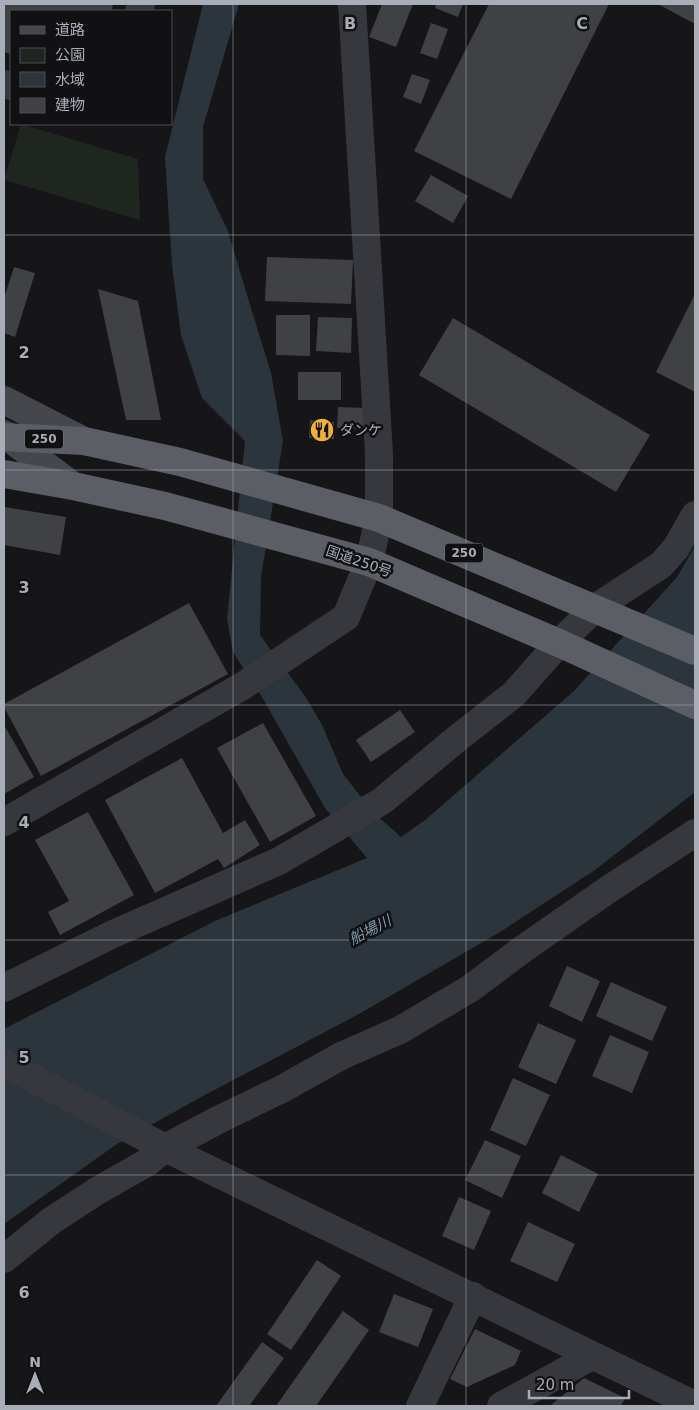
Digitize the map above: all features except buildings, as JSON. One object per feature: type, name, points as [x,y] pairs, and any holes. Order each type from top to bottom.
[{"type":"highway","name":"250","points":[[5,436],[84,441],[180,462],[378,518],[695,651]]},
{"type":"highway","name":"国道250号","points":[[4,474],[73,486],[165,506],[369,562],[695,705]]},
{"type":"main road","points":[[4,400],[84,441]]},
{"type":"main road","points":[[5,436],[73,486]]},
{"type":"street","points":[[4,822],[242,687],[346,617],[369,562],[378,518],[378,454],[352,4]]},
{"type":"street","points":[[4,988],[113,934],[279,862],[382,801],[514,694],[559,644],[595,608],[661,565],[676,548],[695,515]]},
{"type":"street","points":[[4,1259],[51,1221],[97,1191],[148,1162],[165,1148],[220,1118],[282,1089],[341,1056],[400,1030],[470,988],[601,895],[695,833]]},
{"type":"street","points":[[4,1063],[165,1148],[695,1405]]},
{"type":"street","points":[[420,1406],[473,1296]]},
{"type":"street","points":[[501,1406],[538,1396],[592,1356]]},
{"type":"green space","points":[[21,125],[24,125],[138,159],[140,220],[4,180]]},
{"type":"water","name":"船場川","points":[[203,4],[239,4],[203,127],[203,179],[228,231],[271,373],[283,441],[261,577],[260,635],[307,699],[322,725],[343,774],[373,812],[401,837],[424,821],[574,691],[677,577],[695,546],[695,792],[595,870],[500,932],[359,1014],[201,1097],[117,1144],[4,1224],[4,1029],[215,921],[367,858],[325,808],[262,697],[233,652],[227,619],[245,441],[202,398],[181,335],[172,265],[165,157]]},
{"type":"place","name":"ダンケ","points":[[322,430]]}]
